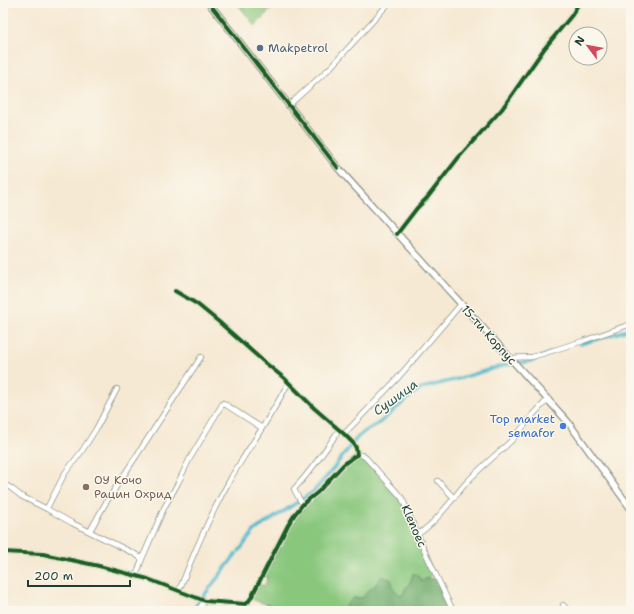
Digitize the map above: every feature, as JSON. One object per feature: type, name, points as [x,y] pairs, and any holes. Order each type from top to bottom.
[{"type":"main road","name":"15-ти Корпус","points":[[209,3],[338,168],[568,422],[631,509]]},
{"type":"street","points":[[289,105],[330,68],[389,3]]},
{"type":"street","points":[[397,234],[459,157],[502,109],[544,49],[572,15],[579,3]]},
{"type":"street","points":[[175,291],[197,304],[284,378],[314,408],[344,434],[356,448],[357,455],[348,459],[318,492],[300,501]]},
{"type":"street","points":[[344,434],[396,380],[461,304]]},
{"type":"street","points":[[512,360],[515,358],[532,357],[631,324]]},
{"type":"street","points":[[90,531],[105,504],[201,357]]},
{"type":"street","points":[[179,591],[192,556],[212,514],[232,477],[289,383]]},
{"type":"street","points":[[47,508],[65,473],[82,451],[96,429],[118,389]]},
{"type":"street","points":[[418,534],[454,498],[467,482],[511,441],[527,421],[548,399]]},
{"type":"street","points":[[136,576],[164,508],[189,460],[223,403],[262,428]]},
{"type":"street","points":[[3,552],[43,554],[99,566],[166,585],[205,601],[245,604],[248,602],[295,514],[300,501],[294,489],[306,476],[339,430]]},
{"type":"street","name":"Klenoec","points":[[357,455],[362,455],[366,458],[399,494],[407,508],[453,611]]},
{"type":"street","points":[[438,481],[454,498]]},
{"type":"street","points":[[3,484],[21,496],[47,508],[72,523],[135,554],[142,559]]},
{"type":"street","points":[[197,611],[205,601]]},
{"type":"street","points":[[563,605],[569,611]]},
{"type":"green space","points":[[237,3],[276,3],[255,26]]},
{"type":"green space","points":[[353,458],[359,458],[366,461],[399,498],[434,574],[422,582],[418,576],[413,574],[410,583],[402,596],[393,588],[378,581],[362,598],[353,598],[341,611],[287,611],[252,599],[260,584],[263,586],[266,583],[267,576],[264,575],[294,521],[302,510]]},
{"type":"green space","points":[[413,573],[418,576],[422,582],[426,579],[435,578],[450,611],[341,611],[353,598],[362,598],[376,585],[381,576],[390,579],[394,590],[402,596],[410,583]]},
{"type":"waterway","name":"Сушица","points":[[580,344],[631,329]]},
{"type":"waterway","name":"Сушица","points":[[239,551],[255,530],[313,492],[358,437],[379,423],[417,391],[426,387],[505,365],[528,362],[551,353]]},
{"type":"waterway","name":"Сушица","points":[[192,611],[236,554]]},
{"type":"cycle path","points":[[209,3],[338,168]]},
{"type":"cycle path","points":[[397,234],[459,157],[502,109],[544,49],[572,15],[579,3]]},
{"type":"cycle path","points":[[3,552],[43,554],[99,566],[148,579],[205,601],[245,604],[251,598],[295,514],[303,504],[318,492],[343,465],[357,455],[354,444],[314,408],[284,378],[197,304],[175,291]]},
{"type":"place","name":"Makpetrol","points":[[260,48]]},
{"type":"place","name":"Top market semafor","points":[[563,426]]},
{"type":"place","name":"ОУ Кочо Рацин Охрид","points":[[86,487]]}]
